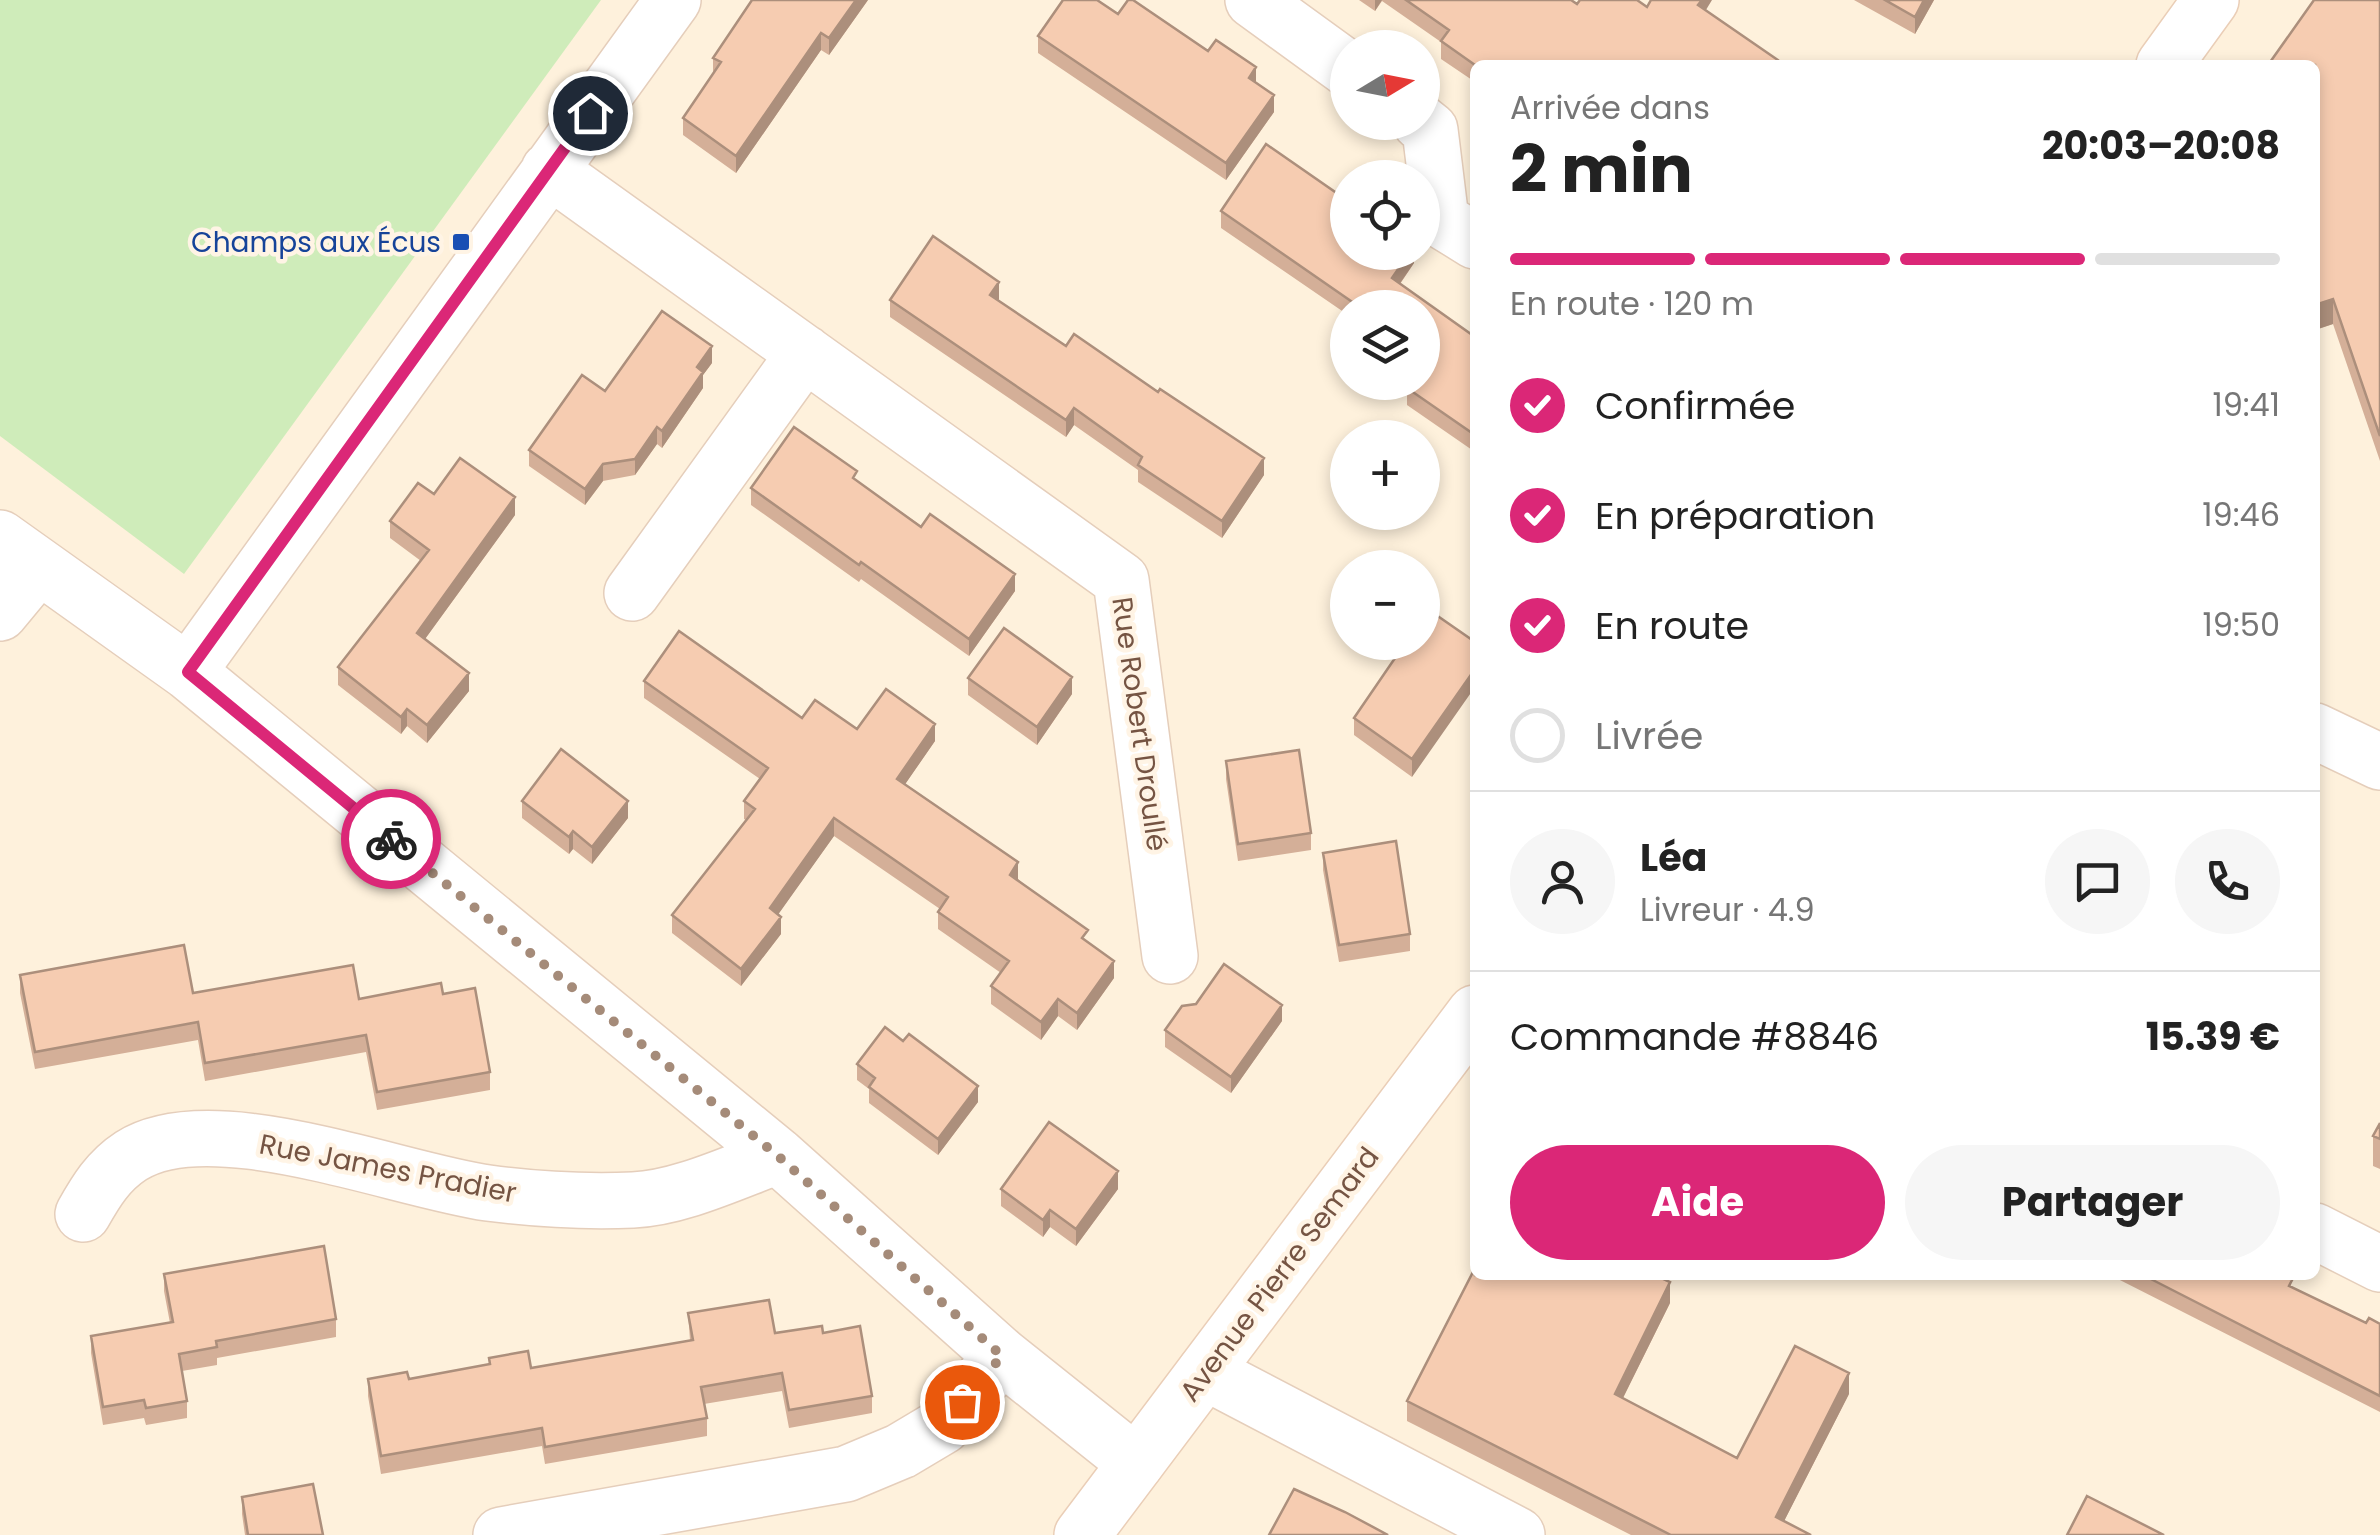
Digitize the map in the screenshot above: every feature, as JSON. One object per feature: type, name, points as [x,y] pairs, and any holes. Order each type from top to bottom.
[{"type":"street","points":[[188,672],[673,0]]},
{"type":"street","points":[[1253,0],[1330,56]]},
{"type":"street","points":[[2168,60],[2212,0]]},
{"type":"street","points":[[1431,140],[1442,220],[1470,238]]},
{"type":"street","name":"Rue Robert Droullé","points":[[550,170],[1121,580],[1170,956]]},
{"type":"street","points":[[632,593],[805,353]]},
{"type":"street","points":[[0,614],[13,557],[188,672],[778,1156],[1002,1356],[1136,1464]]},
{"type":"street","points":[[2320,733],[2380,762]]},
{"type":"street","name":"Avenue Pierre Semard","points":[[1082,1535],[1470,1021]]},
{"type":"street","name":"Rue James Pradier","points":[[83,1214],[102,1181],[132,1155],[164,1143],[207,1139],[256,1141],[488,1193],[636,1200],[703,1184],[778,1156]]},
{"type":"street","points":[[2320,1234],[2380,1264]]},
{"type":"street","points":[[502,1535],[846,1474],[902,1452],[943,1426],[1002,1356]]},
{"type":"street","points":[[1205,1372],[1518,1535]]},
{"type":"green space","points":[[0,0],[601,0],[184,574],[0,436]]},
{"type":"building","points":[[752,0],[856,0],[829,38],[821,33],[736,156],[683,118],[721,62],[713,58]]},
{"type":"building","points":[[1063,0],[1097,0],[1118,14],[1128,0],[1133,0],[1208,51],[1216,40],[1256,67],[1249,78],[1274,95],[1226,163],[1038,36]]},
{"type":"building","points":[[1406,0],[1571,0],[1577,4],[1580,0],[1637,0],[1647,7],[1651,0],[1702,0],[1698,5],[1778,60],[1470,61],[1441,41],[1449,30]]},
{"type":"building","points":[[1885,0],[1924,0],[1915,17]]},
{"type":"building","points":[[2314,0],[2380,0],[2380,436],[2333,299],[2320,303],[2320,60],[2272,60]]},
{"type":"building","points":[[1266,144],[1330,188],[1330,270],[1398,270],[1392,278],[1409,290],[1335,290],[1221,211]]},
{"type":"building","points":[[933,236],[999,282],[990,295],[1066,346],[1074,334],[1264,458],[1222,521],[1138,465],[1142,457],[1074,408],[1066,420],[890,300]]},
{"type":"building","points":[[662,311],[712,346],[697,367],[703,372],[662,431],[657,427],[635,459],[603,464],[585,489],[529,450],[582,375],[605,391]]},
{"type":"building","points":[[1440,312],[1470,333],[1470,432],[1424,400],[1440,400]]},
{"type":"building","points":[[794,427],[857,471],[853,478],[921,527],[930,514],[1015,574],[969,639],[751,488]]},
{"type":"building","points":[[460,458],[515,497],[417,633],[469,673],[427,725],[407,709],[401,717],[338,667],[429,550],[390,521],[418,483],[434,494]]},
{"type":"building","points":[[1440,618],[1470,639],[1470,676],[1412,759],[1354,718],[1394,660],[1440,660]]},
{"type":"building","points":[[1004,628],[1072,677],[1037,727],[968,678]]},
{"type":"building","points":[[679,631],[802,718],[815,700],[857,729],[886,689],[935,724],[897,779],[1018,862],[1010,875],[1088,930],[1082,938],[1114,961],[1077,1013],[1058,999],[1041,1022],[991,986],[1009,961],[938,912],[948,897],[834,818],[770,908],[781,917],[741,969],[672,915],[755,809],[744,801],[768,768],[644,681]]},
{"type":"building","points":[[561,749],[628,801],[592,847],[573,831],[569,837],[522,801]]},
{"type":"building","points":[[1299,750],[1311,833],[1238,844],[1226,761]]},
{"type":"building","points":[[1396,841],[1410,934],[1339,945],[1323,853]]},
{"type":"building","points":[[184,945],[193,993],[353,965],[359,999],[441,983],[443,994],[475,988],[490,1072],[377,1092],[366,1035],[205,1063],[198,1022],[35,1052],[20,975]]},
{"type":"building","points":[[1224,964],[1282,1005],[1231,1077],[1165,1030],[1182,1006],[1196,1004]]},
{"type":"building","points":[[885,1027],[903,1041],[909,1034],[978,1086],[938,1139],[869,1087],[875,1078],[857,1064]]},
{"type":"building","points":[[1049,1122],[1118,1171],[1076,1229],[1050,1210],[1043,1220],[1001,1189]]},
{"type":"building","points":[[324,1246],[336,1319],[216,1341],[217,1347],[179,1354],[187,1401],[146,1408],[144,1400],[103,1407],[91,1336],[173,1322],[164,1274]]},
{"type":"building","points":[[1470,1278],[1670,1282],[1615,1394],[1737,1458],[1795,1346],[1849,1373],[1776,1517],[1811,1535],[1671,1535],[1407,1401]]},
{"type":"building","points":[[2153,1280],[2292,1280],[2289,1286],[2366,1323],[2369,1318],[2380,1324],[2380,1396]]},
{"type":"building","points":[[769,1300],[775,1333],[822,1326],[823,1333],[860,1326],[872,1396],[789,1410],[782,1373],[701,1387],[707,1418],[545,1447],[542,1428],[381,1456],[368,1379],[407,1372],[409,1379],[490,1364],[489,1358],[528,1351],[531,1368],[693,1340],[688,1313]]},
{"type":"building","points":[[313,1484],[323,1535],[248,1535],[242,1497]]},
{"type":"building","points":[[1294,1489],[1345,1512],[1388,1535],[1269,1535]]},
{"type":"building","points":[[2087,1496],[2164,1535],[2067,1535]]},
{"type":"way so far","points":[[391,839],[778,1156],[1002,1356],[962,1402]]},
{"type":"place","name":"Champs aux Écus","points":[[461,242]]},
{"type":"route","points":[[391,839],[188,672],[590,113]]}]
